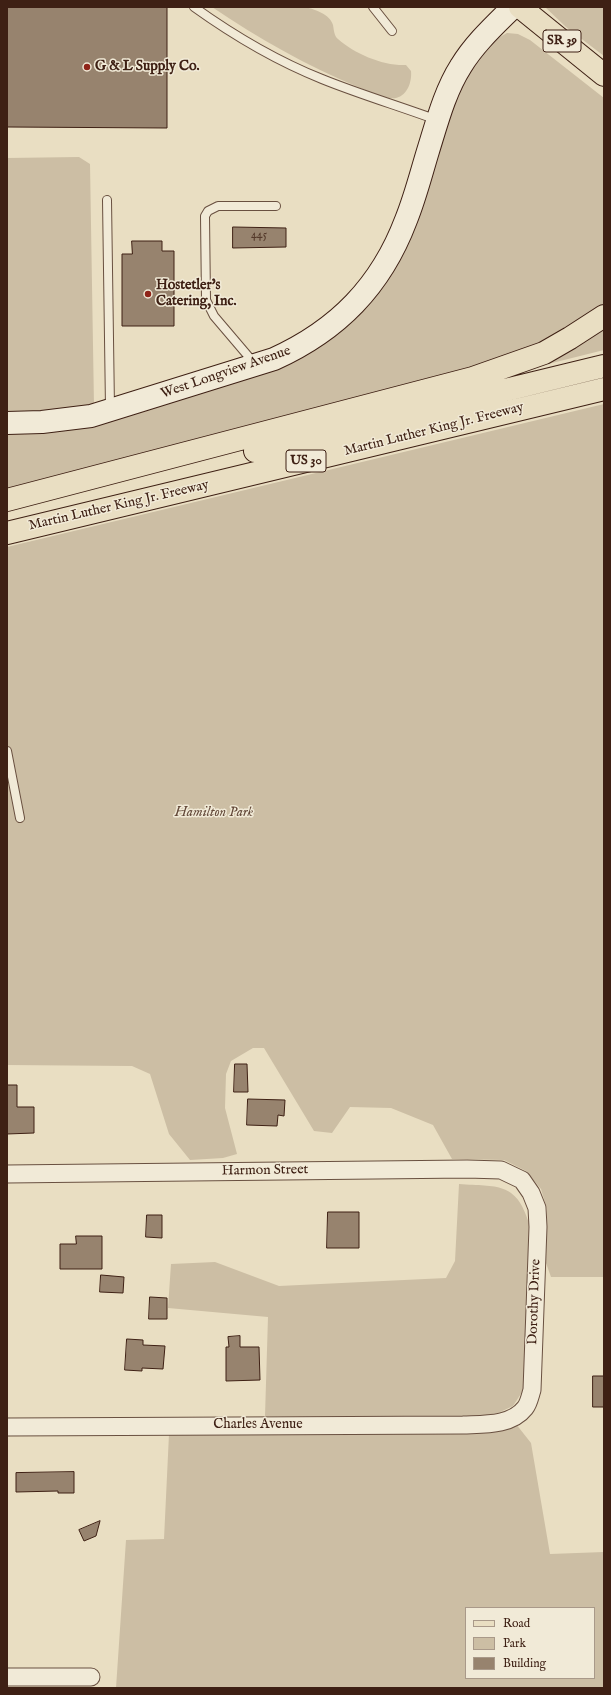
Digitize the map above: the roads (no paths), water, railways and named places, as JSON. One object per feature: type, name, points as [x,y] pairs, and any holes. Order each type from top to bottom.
[{"type":"main road","name":"SR 39","points":[[520,7],[604,75]]},
{"type":"main road","points":[[7,500],[473,378],[544,353],[604,316]]},
{"type":"main road","name":"Martin Luther King Jr. Freeway","points":[[7,510],[604,366]]},
{"type":"main road","name":"Martin Luther King Jr. Freeway","points":[[7,533],[604,389]]},
{"type":"street","name":"West Longview Avenue","points":[[7,423],[66,420],[110,411],[256,365],[295,350],[313,339],[345,314],[374,282],[388,259],[407,219],[438,120],[449,90],[461,66],[479,42],[514,7]]},
{"type":"street","name":"Harmon Street","points":[[7,1174],[467,1169],[501,1170],[522,1180]]},
{"type":"street","name":"Dorothy Drive","points":[[508,1419],[525,1408],[532,1390],[537,1208],[531,1193],[522,1180]]},
{"type":"street","name":"Charles Avenue","points":[[7,1427],[463,1425],[498,1423],[508,1419]]},
{"type":"street","points":[[7,1677],[91,1677]]},
{"type":"lane","points":[[194,7],[218,24],[287,63],[322,79],[438,120]]},
{"type":"lane","points":[[373,7],[392,30]]},
{"type":"lane","points":[[107,200],[110,411]]},
{"type":"lane","points":[[256,365],[214,316],[206,300],[205,216],[208,211],[218,206],[276,206]]},
{"type":"lane","points":[[7,751],[20,818]]},
{"type":"place","name":"G & L Supply Co.","points":[[87,67]]},
{"type":"place","name":"Hostetler's Catering, Inc.","points":[[148,294]]},
{"type":"park label","name":"Hamilton Park","points":[[214,813]]}]
